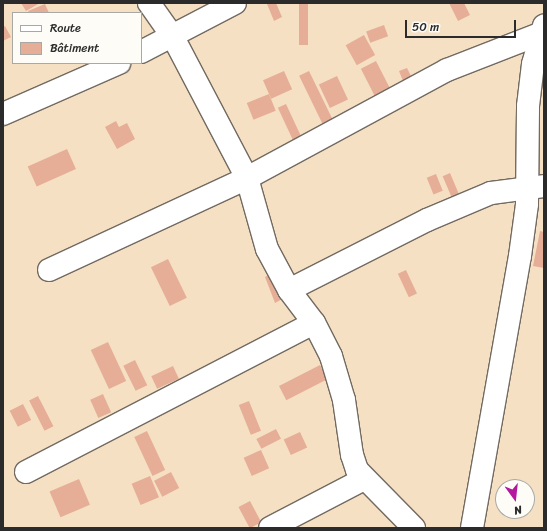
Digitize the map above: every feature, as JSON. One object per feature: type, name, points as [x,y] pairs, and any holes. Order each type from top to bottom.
[{"type":"street","points":[[149,3],[173,37],[247,178],[267,249],[289,290],[314,323],[331,356],[344,400],[352,455],[357,470],[364,479],[414,528]]},
{"type":"street","points":[[142,52],[173,37],[235,3]]},
{"type":"street","points":[[49,270],[247,178],[447,70],[543,29]]},
{"type":"street","points":[[472,528],[505,346],[527,204],[536,186],[528,106],[533,64],[543,29]]},
{"type":"street","points":[[3,114],[117,64]]},
{"type":"street","points":[[289,290],[427,220],[491,192],[536,186]]},
{"type":"street","points":[[26,472],[314,323]]},
{"type":"street","points":[[270,528],[364,479]]},
{"type":"building","points":[[21,3],[40,3],[26,11]]},
{"type":"building","points":[[276,3],[282,17],[274,21],[267,4]]},
{"type":"building","points":[[299,3],[308,3],[308,45],[299,45]]},
{"type":"building","points":[[449,3],[464,3],[470,15],[458,21]]},
{"type":"building","points":[[45,4],[49,12],[28,12]]},
{"type":"building","points":[[384,25],[388,36],[370,43],[366,31]]},
{"type":"building","points":[[5,26],[11,37],[3,41],[3,27]]},
{"type":"building","points":[[364,35],[375,55],[357,65],[346,45]]},
{"type":"building","points":[[376,61],[391,91],[376,99],[361,69]]},
{"type":"building","points":[[407,68],[414,82],[405,86],[399,71]]},
{"type":"building","points":[[284,71],[292,89],[271,99],[263,80]]},
{"type":"building","points":[[309,71],[333,120],[323,125],[299,76]]},
{"type":"building","points":[[337,76],[348,100],[330,108],[319,84]]},
{"type":"building","points":[[269,94],[276,111],[253,120],[247,103]]},
{"type":"building","points":[[286,104],[301,136],[293,140],[278,108]]},
{"type":"building","points":[[116,121],[119,127],[127,123],[135,139],[117,149],[105,127]]},
{"type":"building","points":[[67,149],[76,169],[37,187],[28,166]]},
{"type":"building","points":[[450,173],[459,194],[452,197],[443,176]]},
{"type":"building","points":[[436,174],[443,191],[433,194],[427,178]]},
{"type":"building","points":[[540,231],[544,232],[544,268],[533,266]]},
{"type":"building","points":[[168,259],[187,298],[170,306],[151,267]]},
{"type":"building","points":[[406,270],[417,294],[409,297],[398,274]]},
{"type":"building","points":[[274,272],[286,297],[275,303],[265,277]]},
{"type":"building","points":[[108,342],[126,381],[109,389],[91,350]]},
{"type":"building","points":[[135,360],[147,385],[136,391],[123,366]]},
{"type":"building","points":[[320,365],[327,379],[286,400],[279,386]]},
{"type":"building","points":[[173,366],[179,379],[157,389],[151,376]]},
{"type":"building","points":[[103,394],[111,412],[98,418],[90,400]]},
{"type":"building","points":[[38,396],[53,426],[45,431],[29,401]]},
{"type":"building","points":[[249,401],[261,431],[251,435],[239,405]]},
{"type":"building","points":[[23,404],[31,420],[18,427],[10,411]]},
{"type":"building","points":[[276,429],[281,439],[261,449],[256,439]]},
{"type":"building","points":[[147,431],[165,470],[152,476],[134,437]]},
{"type":"building","points":[[300,432],[307,447],[291,455],[284,440]]},
{"type":"building","points":[[261,450],[269,468],[252,476],[244,458]]},
{"type":"building","points":[[171,472],[179,488],[162,497],[154,481]]},
{"type":"building","points":[[150,476],[159,497],[141,505],[132,484]]},
{"type":"building","points":[[79,479],[90,505],[60,517],[50,492]]},
{"type":"building","points":[[250,501],[261,522],[250,528],[239,507]]}]
